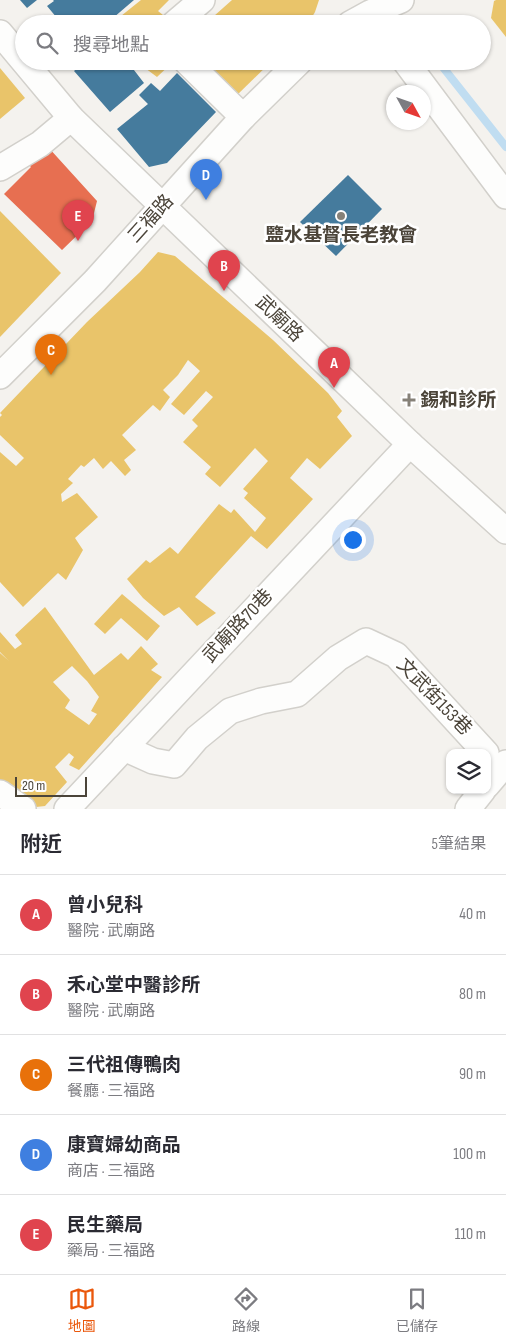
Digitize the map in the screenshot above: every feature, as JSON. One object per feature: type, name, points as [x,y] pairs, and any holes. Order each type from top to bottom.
[{"type":"street","points":[[184,15],[202,0]]},
{"type":"street","points":[[375,15],[401,0]]},
{"type":"street","name":"武廟路","points":[[0,33],[15,51]]},
{"type":"street","name":"武廟路","points":[[31,70],[71,118],[162,207],[410,444],[506,531]]},
{"type":"street","points":[[195,70],[243,117]]},
{"type":"street","name":"三福路","points":[[0,376],[95,281],[243,117],[291,70]]},
{"type":"street","points":[[412,70],[506,196]]},
{"type":"street","points":[[0,168],[40,144],[71,118]]},
{"type":"street","name":"武廟路70巷","points":[[67,809],[410,444]]},
{"type":"street","name":"文武街153巷","points":[[124,748],[153,761],[174,765],[197,738],[230,711],[262,701],[297,694],[338,658],[366,641],[396,655],[494,765]]},
{"type":"street","points":[[0,793],[23,809]]},
{"type":"street","points":[[468,809],[480,794]]},
{"type":"building: 住宅","points":[[141,0],[169,0],[158,11],[163,15],[122,15]]},
{"type":"building: 住宅","points":[[232,0],[319,0],[313,15],[215,15]]},
{"type":"building: 住宅","points":[[506,0],[506,37],[491,18],[494,1]]},
{"type":"building: 住宅","points":[[0,68],[25,98],[0,119]]},
{"type":"building: 住宅","points":[[148,70],[164,70],[157,77]]},
{"type":"building: 住宅","points":[[210,70],[263,70],[234,98]]},
{"type":"building: 住宅","points":[[0,211],[61,273],[0,337]]},
{"type":"building: 住宅","points":[[158,252],[175,256],[273,340],[328,393],[342,411],[337,417],[352,436],[320,469],[307,458],[290,478],[313,499],[267,549],[251,536],[195,597],[216,613],[197,626],[179,607],[164,616],[143,598],[127,579],[146,560],[150,563],[170,547],[178,554],[219,504],[231,513],[234,509],[255,532],[266,518],[244,498],[248,493],[243,489],[268,461],[255,448],[220,487],[205,474],[211,467],[183,442],[198,426],[192,420],[213,397],[206,391],[184,415],[171,404],[200,371],[188,360],[178,375],[163,390],[170,397],[160,411],[153,405],[122,435],[136,450],[124,460],[131,470],[125,476],[111,461],[103,469],[94,458],[84,467],[81,465],[68,479],[73,483],[61,494],[62,502],[77,493],[98,517],[75,538],[83,550],[66,580],[58,573],[23,607],[0,582],[0,452],[16,466],[24,458],[0,435],[0,417],[2,415],[0,413],[87,322],[140,272]]},
{"type":"building: 住宅","points":[[122,594],[160,626],[147,641],[121,618],[105,634],[94,624]]},
{"type":"building: 住宅","points":[[45,607],[94,675],[121,653],[128,660],[141,646],[158,664],[151,670],[162,677],[79,770],[69,765],[74,757],[69,753],[55,767],[67,782],[45,806],[36,807],[0,781],[0,653],[9,661],[0,652],[0,632],[15,649],[22,644],[15,635]],"holes":[[[72,666],[99,697],[91,711],[97,714],[89,725],[65,708],[70,700],[53,682]]]},
{"type":"building: 商業","points":[[48,147],[97,201],[92,221],[62,250],[4,194],[31,167],[27,163]]},
{"type":"building: 公共","points":[[20,0],[37,0],[27,8]]},
{"type":"building: 公共","points":[[134,0],[116,15],[54,15],[47,6],[54,1]]},
{"type":"building: 公共","points":[[134,70],[144,83],[110,112],[74,71]]},
{"type":"building: 公共","points":[[177,73],[216,112],[167,163],[149,167],[117,129],[148,104],[139,95],[151,83],[160,91]]},
{"type":"building: 公共","name":"盬水基督長老教會","points":[[348,175],[382,209],[336,256],[300,222]]},
{"type":"waterway","points":[[445,70],[506,147]]},
{"type":"place","name":"康寶婦幼商品","points":[[206,200]]},
{"type":"place","name":"盬水基督長老教會","points":[[341,216]]},
{"type":"place","name":"民生藥局","points":[[78,241]]},
{"type":"place","name":"禾心堂中醫診所","points":[[224,291]]},
{"type":"place","name":"三代祖傳鴨肉","points":[[51,375]]},
{"type":"place","name":"曾小兒科","points":[[334,388]]},
{"type":"place","name":"錫和診所","points":[[409,400]]}]
